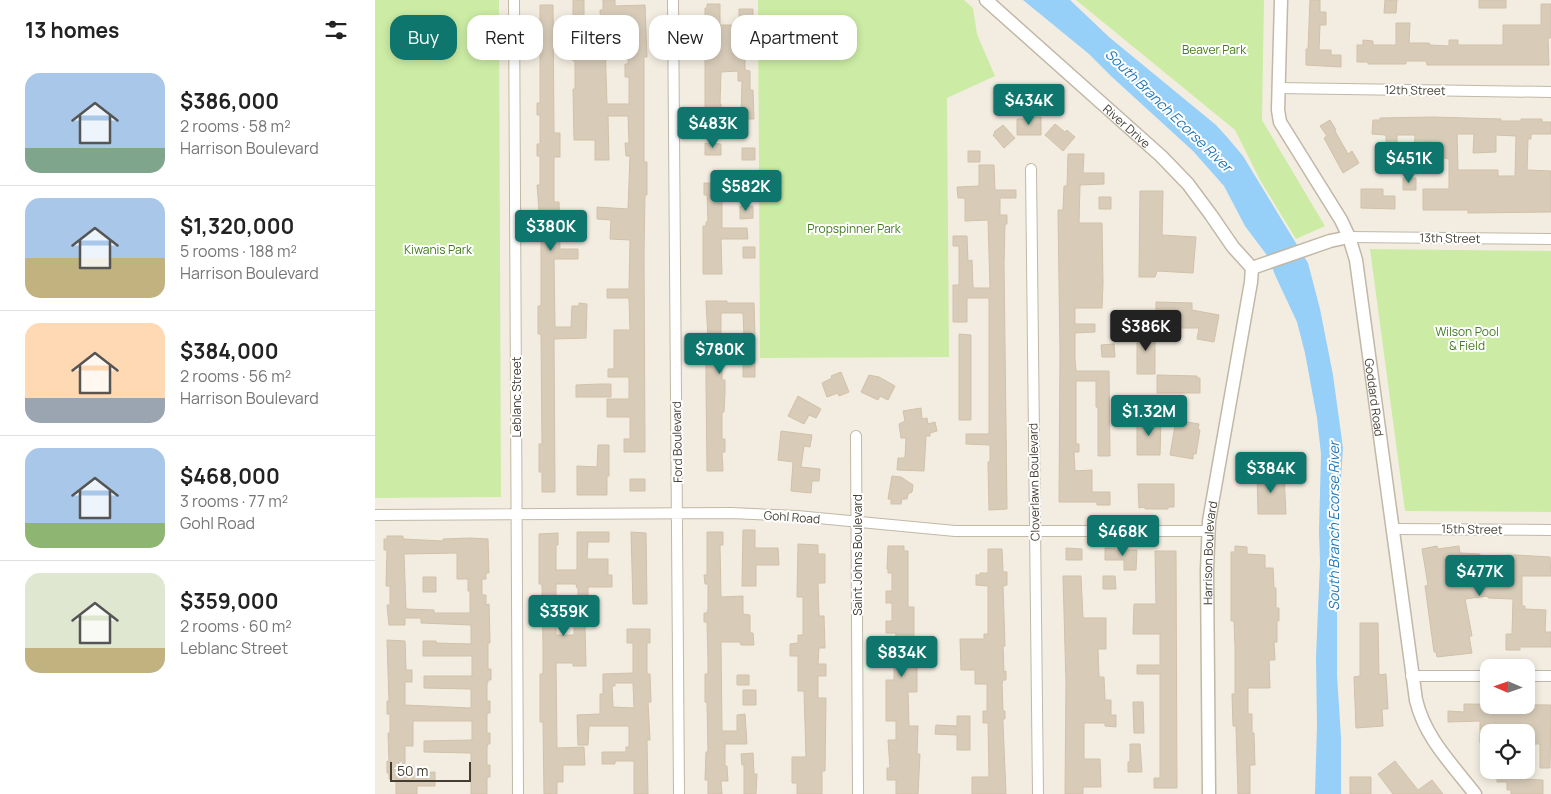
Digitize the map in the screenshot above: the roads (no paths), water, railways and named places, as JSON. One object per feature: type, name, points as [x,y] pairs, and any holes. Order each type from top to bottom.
[{"type":"street","name":"Leblanc Street","points":[[514,0],[518,794]]},
{"type":"street","name":"Ford Boulevard","points":[[673,0],[679,794]]},
{"type":"street","name":"River Drive","points":[[985,0],[1161,156],[1188,184],[1233,247],[1252,268]]},
{"type":"street","name":"Goddard Road","points":[[1281,0],[1278,88],[1280,122],[1349,236],[1356,260],[1411,676],[1420,716],[1427,731],[1475,794]]},
{"type":"street","name":"12th Street","points":[[1278,88],[1551,92]]},
{"type":"street","name":"Cloverlawn Boulevard","points":[[1031,169],[1038,794]]},
{"type":"street","points":[[1252,268],[1310,247],[1349,236]]},
{"type":"street","name":"13th Street","points":[[1349,236],[1551,239]]},
{"type":"street","name":"Harrison Boulevard","points":[[1209,794],[1208,531],[1252,268]]},
{"type":"street","name":"Saint Johns Boulevard","points":[[856,436],[858,794]]},
{"type":"street","name":"Gohl Road","points":[[375,515],[769,514],[955,531],[1208,531]]},
{"type":"street","name":"15th Street","points":[[1393,529],[1551,530]]},
{"type":"street","points":[[1411,676],[1480,676]]},
{"type":"street","points":[[1535,676],[1551,676]]},
{"type":"water","name":"South Branch Ecorse River","points":[[1023,0],[1070,0],[1109,37],[1216,125],[1243,156],[1308,263],[1320,309],[1333,375],[1343,448],[1338,522],[1337,604],[1341,794],[1315,794],[1321,454],[1317,418],[1305,353],[1297,322],[1269,258],[1245,226],[1224,186],[1193,151],[1089,54]]},
{"type":"park label","name":"Beaver Park","points":[[1214,49]]},
{"type":"park label","name":"Propspinner Park","points":[[854,228]]},
{"type":"park label","name":"Kiwanis Park","points":[[438,249]]},
{"type":"park label","name":"Wilson Pool & Field","points":[[1467,338]]}]
